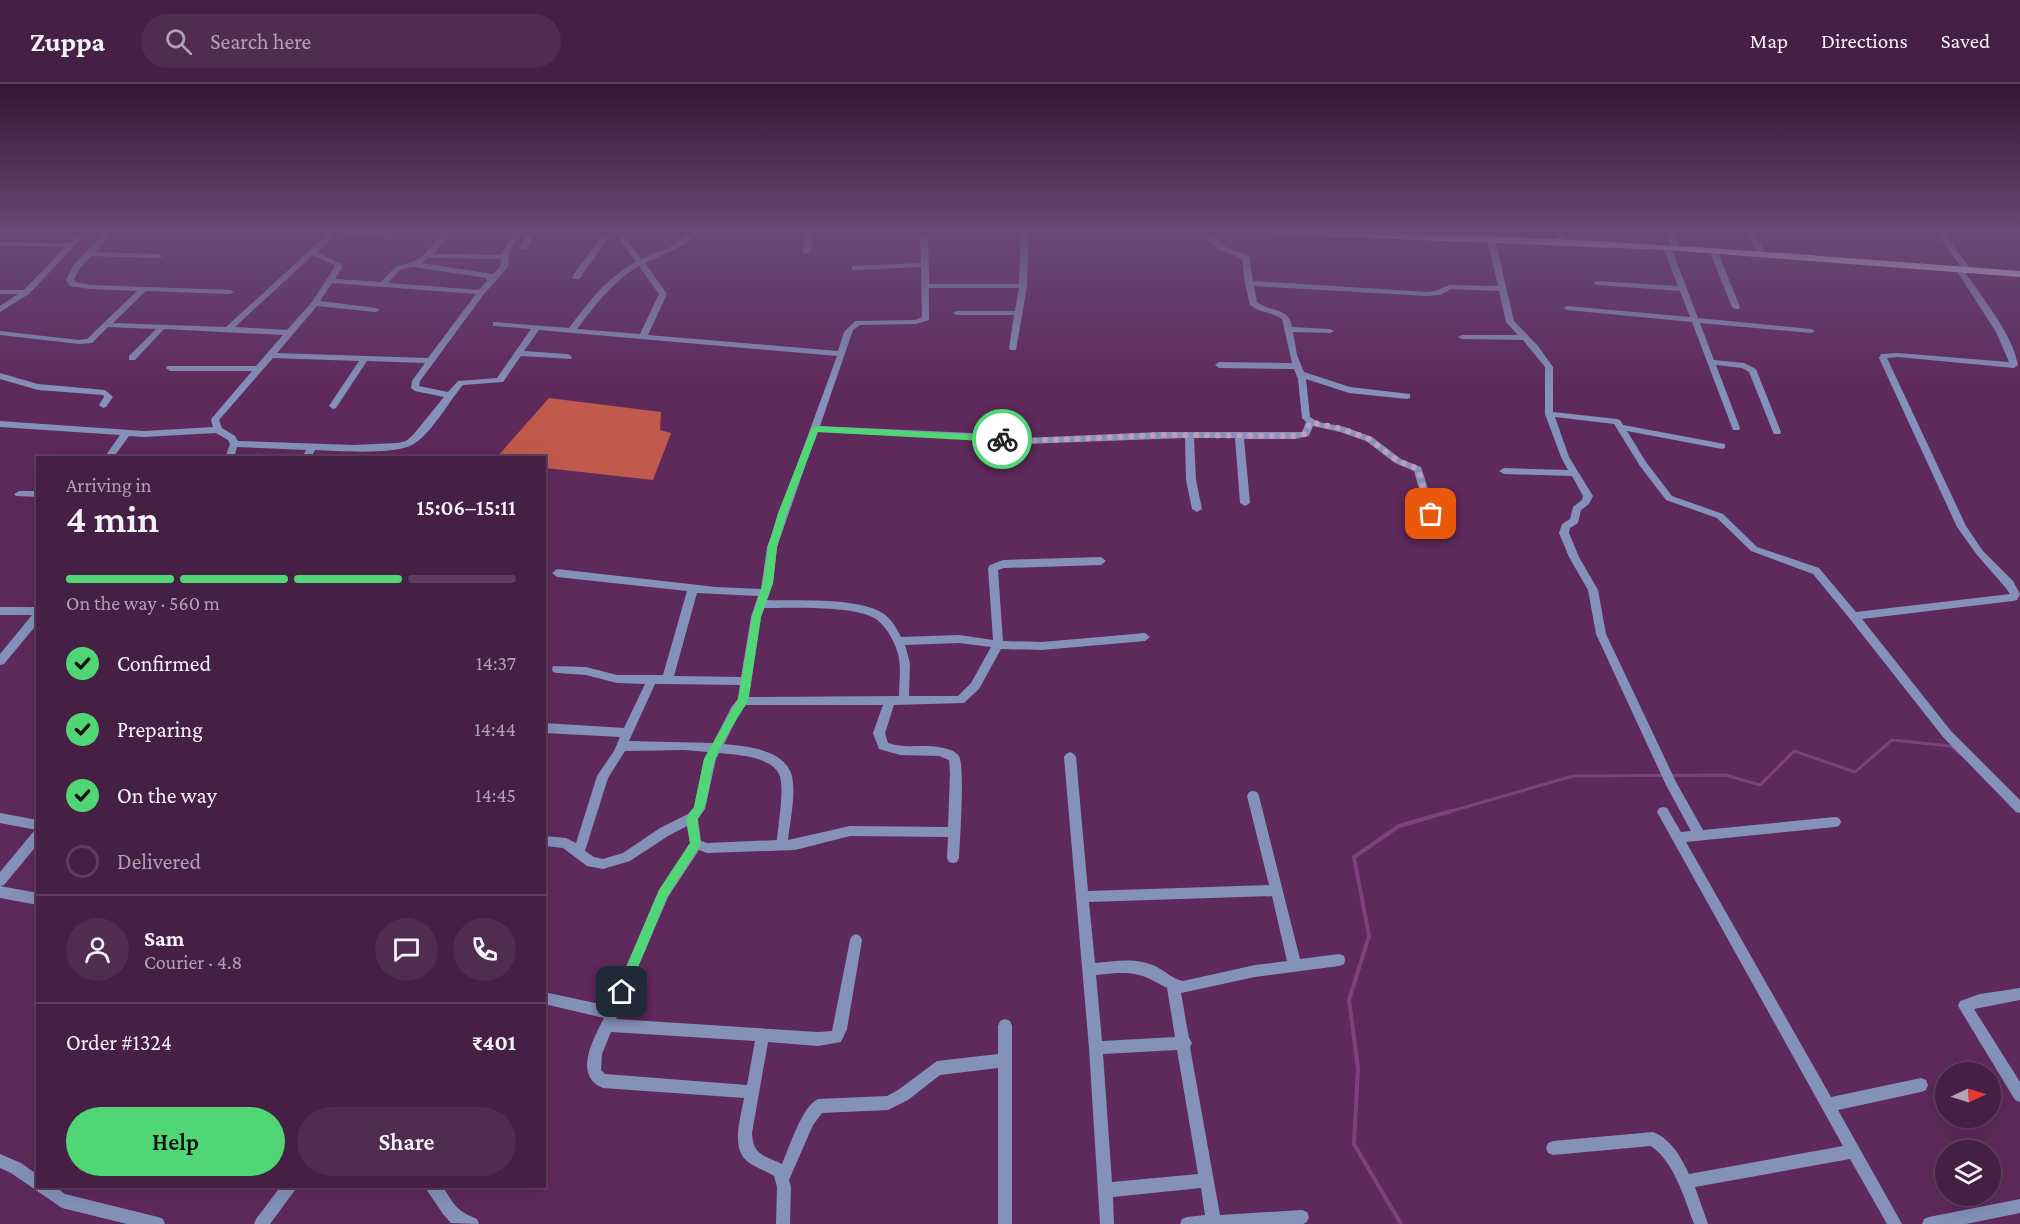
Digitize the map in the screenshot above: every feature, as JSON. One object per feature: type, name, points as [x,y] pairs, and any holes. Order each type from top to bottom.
[{"type":"street","points":[[0,310],[33,284]]},
{"type":"street","points":[[76,284],[230,292]]},
{"type":"street","points":[[228,329],[277,284]]},
{"type":"street","points":[[218,430],[215,420],[291,333],[330,284]]},
{"type":"street","points":[[373,284],[481,292]]},
{"type":"street","points":[[450,395],[415,388],[416,381],[488,284]]},
{"type":"street","points":[[572,330],[608,284]]},
{"type":"street","points":[[643,337],[663,294],[655,284]]},
{"type":"street","points":[[1250,284],[1253,303],[1256,306],[1263,311],[1283,314],[1286,318],[1299,370],[1306,418],[1310,422],[1342,429],[1369,439],[1398,461],[1418,469],[1431,514]]},
{"type":"street","points":[[1269,284],[1427,294],[1437,293],[1450,287],[1503,289]]},
{"type":"street","points":[[1502,284],[1510,322],[1549,367],[1550,414],[1574,473],[1587,493],[1588,500],[1576,509],[1575,521],[1565,526],[1564,533],[1574,557],[1593,590],[1601,634],[1665,771],[1700,836]]},
{"type":"street","points":[[1614,284],[1683,289]]},
{"type":"street","points":[[1682,284],[1736,428]]},
{"type":"street","points":[[1727,284],[1736,307]]},
{"type":"street","points":[[1854,616],[2013,597],[2015,594],[2009,584],[1980,553],[1962,527],[1883,358],[1898,355],[2014,365],[2005,344],[1971,284]]},
{"type":"street","points":[[546,841],[566,843],[591,862],[603,864],[615,862],[692,818],[699,809],[710,759],[736,709],[743,701],[756,617],[765,593],[772,547],[851,326],[867,322],[916,322],[926,318],[926,286],[1023,286],[1013,348]]},
{"type":"street","points":[[0,333],[84,342],[93,338],[144,289]]},
{"type":"street","points":[[0,292],[26,292]]},
{"type":"street","points":[[315,303],[376,310]]},
{"type":"street","points":[[1567,308],[1811,331]]},
{"type":"street","points":[[957,313],[1018,313]]},
{"type":"street","points":[[496,324],[842,354]]},
{"type":"street","points":[[107,325],[291,333]]},
{"type":"street","points":[[132,358],[163,326]]},
{"type":"street","points":[[234,444],[348,447],[405,445],[417,436],[450,395],[465,381],[500,380],[537,327]]},
{"type":"street","points":[[1288,329],[1330,332]]},
{"type":"street","points":[[1462,337],[1525,338]]},
{"type":"street","points":[[520,353],[568,357]]},
{"type":"street","points":[[271,355],[429,361]]},
{"type":"street","points":[[333,406],[364,359]]},
{"type":"street","points":[[1711,362],[1744,366],[1753,371],[1777,432]]},
{"type":"street","points":[[1219,365],[1299,370],[1349,390],[1407,396]]},
{"type":"street","points":[[170,368],[259,369]]},
{"type":"street","points":[[0,376],[38,387],[105,393],[109,397],[103,405]]},
{"type":"street","points":[[1550,414],[1613,420],[1621,427],[1631,446],[1669,498],[1720,516],[1754,549],[1816,572],[1854,616],[1947,734],[2016,804]]},
{"type":"street","points":[[815,429],[971,436],[1025,441],[1189,435],[1304,435],[1310,422]]},
{"type":"street","points":[[0,424],[126,434],[163,435],[218,430],[232,438],[234,444],[231,456]]},
{"type":"street","points":[[1621,427],[1722,446]]},
{"type":"street","points":[[110,456],[126,434]]},
{"type":"street","points":[[1239,434],[1245,503]]},
{"type":"street","points":[[1189,435],[1191,480],[1197,509]]},
{"type":"street","points":[[307,456],[313,446]]},
{"type":"street","points":[[348,447],[355,456]]},
{"type":"street","points":[[1504,471],[1574,473]]},
{"type":"street","points":[[19,494],[36,494]]},
{"type":"street","points":[[743,701],[960,700],[975,686],[998,644],[993,572],[996,565],[1101,561]]},
{"type":"street","points":[[556,573],[693,588],[765,593]]},
{"type":"street","points":[[667,680],[693,588]]},
{"type":"street","points":[[761,604],[829,607],[872,613],[881,618],[897,641],[904,661],[904,700]]},
{"type":"street","points":[[0,611],[36,613]]},
{"type":"street","points":[[0,661],[36,616]]},
{"type":"street","points":[[897,641],[959,639],[1042,646],[1145,637]]},
{"type":"street","points":[[557,669],[586,671],[617,679],[746,681]]},
{"type":"street","points":[[579,851],[603,776],[622,746],[652,679]]},
{"type":"street","points":[[890,700],[879,732],[883,746],[892,751],[943,752],[954,758],[956,773],[952,832],[953,858]]},
{"type":"street","points":[[546,728],[628,733]]},
{"type":"street","points":[[622,746],[716,747],[763,756],[777,762],[782,767],[786,782],[783,846]]},
{"type":"street","points":[[1070,758],[1096,1048],[1107,1224]]},
{"type":"street","points":[[1253,796],[1295,965]]},
{"type":"street","points":[[1663,812],[1895,1224]]},
{"type":"street","points":[[0,818],[36,825]]},
{"type":"street","points":[[692,818],[696,844],[663,894],[609,1019],[597,1049],[592,1070],[595,1077],[603,1081],[752,1092]]},
{"type":"street","points":[[1677,838],[1835,822]]},
{"type":"street","points":[[696,844],[707,848],[783,846],[850,831],[952,832]]},
{"type":"street","points":[[0,881],[36,837]]},
{"type":"street","points":[[1083,897],[1276,890]]},
{"type":"street","points":[[0,892],[36,899]]},
{"type":"street","points":[[546,999],[609,1019],[763,1035],[818,1039],[836,1037],[840,1029],[856,940]]},
{"type":"street","points":[[1088,970],[1137,967],[1147,969],[1173,986],[1183,987],[1255,971],[1339,960]]},
{"type":"street","points":[[1173,986],[1185,1043],[1214,1222]]},
{"type":"street","points":[[2020,994],[1980,1000],[1965,1006],[2020,1095]]},
{"type":"street","points":[[1005,1026],[1005,1224]]},
{"type":"street","points":[[763,1035],[745,1133],[746,1152],[780,1171],[783,1178],[783,1224]]},
{"type":"street","points":[[1096,1048],[1185,1043]]},
{"type":"street","points":[[783,1178],[808,1120],[818,1106],[888,1103],[903,1095],[937,1068],[1005,1060]]},
{"type":"street","points":[[1827,1105],[1921,1085]]},
{"type":"street","points":[[1553,1148],[1653,1139],[1668,1150],[1701,1224]]},
{"type":"street","points":[[1684,1182],[1853,1151]]},
{"type":"street","points":[[0,1161],[16,1168],[36,1182]]},
{"type":"street","points":[[1105,1190],[1207,1180]]},
{"type":"street","points":[[44,1188],[62,1201],[159,1224]]},
{"type":"street","points":[[261,1224],[289,1188]]},
{"type":"street","points":[[432,1188],[455,1218],[472,1224]]},
{"type":"street","points":[[1929,1224],[1962,1221],[2020,1206]]},
{"type":"street","points":[[1187,1224],[1302,1217]]},
{"type":"shaded area","points":[[549,398],[661,412],[660,430],[671,433],[653,480],[546,468],[546,456],[498,456]]},
{"type":"waterway","points":[[1445,813],[1573,776],[1725,775],[1760,785],[1794,751],[1855,772],[1892,740],[1951,746],[1960,754]]},
{"type":"waterway","points":[[1401,1224],[1354,1144],[1358,1068],[1349,1000],[1369,936],[1354,857],[1399,826],[1451,811]]},
{"type":"way so far","points":[[1002,439],[1056,441],[1160,435],[1239,434],[1295,436],[1306,434],[1310,422],[1342,429],[1376,442],[1398,461],[1418,469],[1431,514]]},
{"type":"route","points":[[622,992],[663,894],[696,844],[692,818],[699,809],[710,759],[736,709],[743,701],[756,617],[768,583],[772,547],[815,429],[1002,439]]}]
